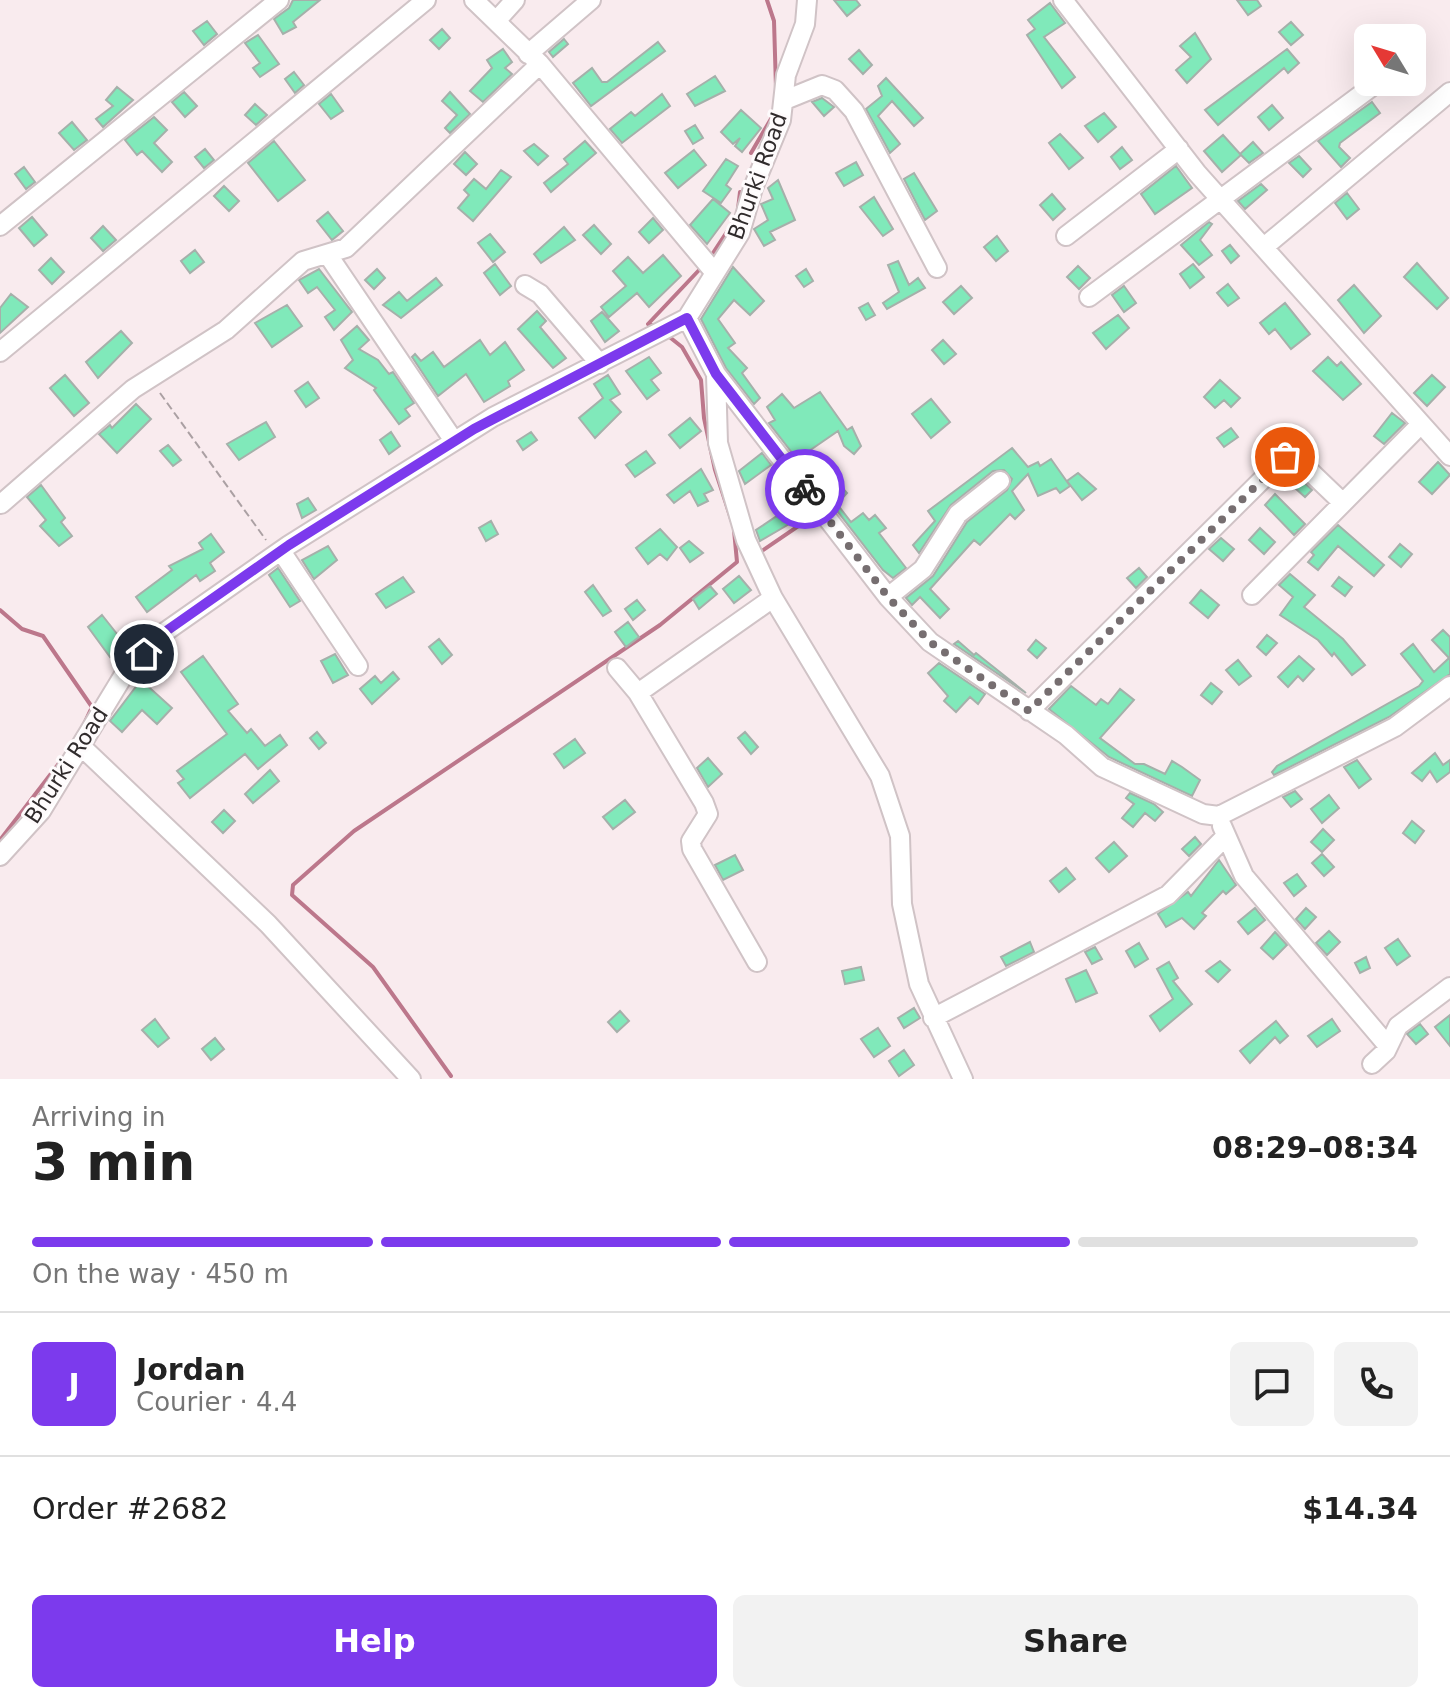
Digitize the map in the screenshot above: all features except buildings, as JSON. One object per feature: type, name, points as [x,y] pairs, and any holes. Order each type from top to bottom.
[{"type":"street","points":[[0,226],[279,0]]},
{"type":"street","points":[[0,352],[426,0]]},
{"type":"street","points":[[474,0],[534,59],[715,273]]},
{"type":"street","points":[[496,21],[515,0]]},
{"type":"street","points":[[1,504],[150,379],[226,330],[303,261],[346,248],[591,0]]},
{"type":"street","name":"Bhurki Road","points":[[0,856],[41,811],[83,748],[125,673],[162,634],[278,552],[493,417],[681,321],[740,233],[785,100],[786,75],[805,24],[807,0]]},
{"type":"street","points":[[1063,0],[1222,200],[1450,456]]},
{"type":"street","points":[[785,100],[822,85],[835,90],[854,111],[937,268]]},
{"type":"street","points":[[1264,247],[1450,92]]},
{"type":"street","points":[[1089,297],[1359,96]]},
{"type":"street","points":[[1066,236],[1179,149]]},
{"type":"street","points":[[328,255],[454,441]]},
{"type":"street","points":[[525,285],[540,294],[600,364]]},
{"type":"street","points":[[681,321],[716,374],[888,597],[930,642],[1066,735],[1102,767],[1203,814],[1219,816],[1395,727],[1450,686]]},
{"type":"street","points":[[716,374],[718,443],[746,540],[773,598],[880,776],[900,836],[902,904],[919,984],[963,1079]]},
{"type":"street","points":[[1252,595],[1421,424]]},
{"type":"street","points":[[1029,711],[1285,457],[1296,458],[1343,503]]},
{"type":"street","points":[[888,597],[923,569],[958,514],[1000,481]]},
{"type":"street","points":[[278,552],[358,666]]},
{"type":"street","points":[[638,693],[773,598]]},
{"type":"street","points":[[617,668],[638,693],[704,803],[708,814],[691,841],[692,849],[757,962]]},
{"type":"street","points":[[83,748],[268,924],[411,1079]]},
{"type":"street","points":[[1219,816],[1225,837],[1244,876],[1388,1046]]},
{"type":"street","points":[[933,1018],[1168,895],[1225,837]]},
{"type":"street","points":[[1372,1064],[1388,1046],[1398,1026],[1450,987]]},
{"type":"path","points":[[150,379],[278,552]]},
{"type":"waterway","points":[[767,0],[774,21],[776,88]]},
{"type":"waterway","points":[[751,153],[775,112]]},
{"type":"waterway","points":[[738,209],[740,192]]},
{"type":"waterway","points":[[713,253],[736,218]]},
{"type":"waterway","points":[[657,327],[648,324],[701,268]]},
{"type":"waterway","points":[[667,335],[682,347],[701,380],[704,418],[715,470],[732,522]]},
{"type":"waterway","points":[[759,553],[816,514]]},
{"type":"waterway","points":[[451,1076],[373,967],[292,895],[293,885],[354,831],[660,625],[737,562],[734,530]]},
{"type":"waterway","points":[[0,610],[22,629],[43,636],[92,707],[82,728]]},
{"type":"waterway","points":[[0,840],[60,762]]},
{"type":"way so far","points":[[805,489],[888,597],[930,642],[1029,711],[1285,457]]},
{"type":"route","points":[[144,654],[162,634],[289,545],[493,417],[687,318],[716,374],[805,489]]}]
